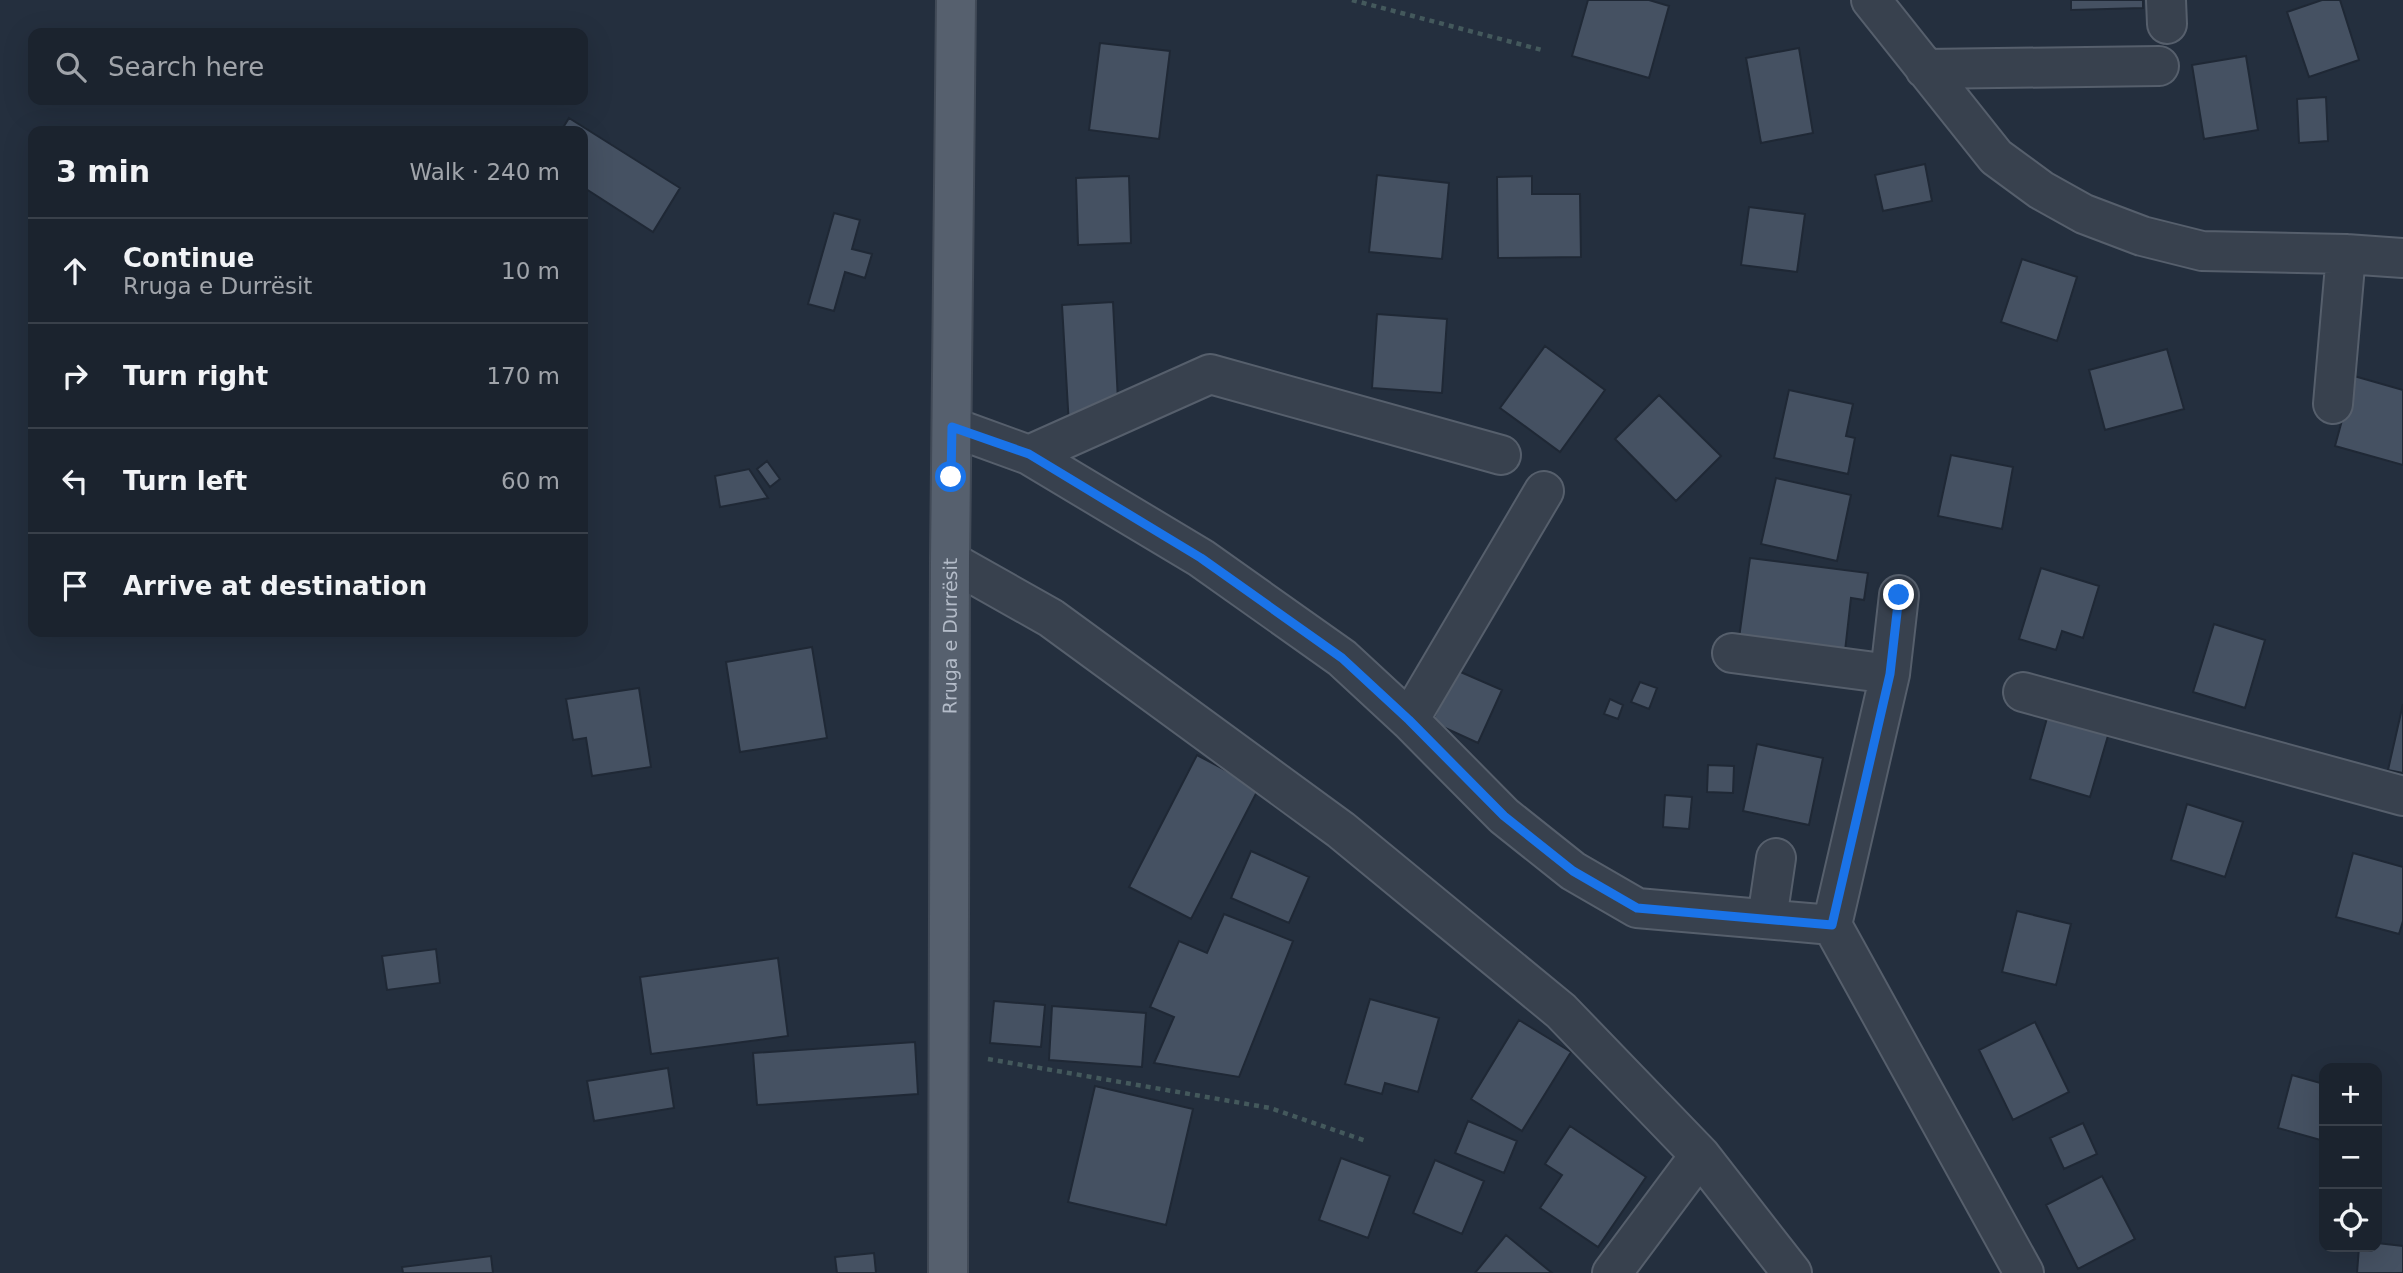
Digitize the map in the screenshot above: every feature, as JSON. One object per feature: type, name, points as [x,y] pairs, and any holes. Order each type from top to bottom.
[{"type":"main road","name":"Rruga e Durrësit","points":[[948,1273],[950,561],[956,0]]},
{"type":"street","points":[[1871,0],[1996,157],[2041,190],[2084,214],[2142,236],[2202,251],[2403,258]]},
{"type":"street","points":[[1925,69],[2159,66]]},
{"type":"street","points":[[2333,404],[2346,254]]},
{"type":"street","points":[[1029,454],[1210,374],[1501,455]]},
{"type":"street","points":[[952,427],[1029,454],[1201,558],[1342,658],[1409,720],[1504,816],[1573,871],[1637,908],[1832,925]]},
{"type":"street","points":[[1409,720],[1544,491]]},
{"type":"street","points":[[950,561],[1051,618],[1341,830],[1561,1011],[1700,1155],[1792,1273]]},
{"type":"street","points":[[1899,595],[1890,674],[1832,925],[2024,1273]]},
{"type":"street","points":[[1732,653],[1890,674]]},
{"type":"street","points":[[2024,692],[2403,796]]},
{"type":"street","points":[[1767,919],[1776,858]]},
{"type":"street","points":[[1612,1273],[1700,1155]]},
{"type":"path","points":[[1352,0],[1542,50]]},
{"type":"path","points":[[949,1053],[1270,1108],[1366,1141]]},
{"type":"building","points":[[1588,0],[1649,0],[1669,6],[1649,78],[1572,56]]},
{"type":"building","points":[[2071,0],[2143,0],[2143,8],[2071,10]]},
{"type":"building","points":[[2322,0],[2340,0],[2359,60],[2309,77],[2287,12]]},
{"type":"building","points":[[1100,43],[1170,51],[1159,139],[1089,130]]},
{"type":"building","points":[[1799,48],[1813,133],[1761,143],[1746,58]]},
{"type":"building","points":[[2246,56],[2258,130],[2204,139],[2192,65]]},
{"type":"building","points":[[2326,97],[2328,141],[2299,143],[2297,99]]},
{"type":"building","points":[[569,118],[582,126],[564,126]]},
{"type":"building","points":[[588,130],[680,188],[653,232],[588,190]]},
{"type":"building","points":[[1925,164],[1932,201],[1883,211],[1875,175]]},
{"type":"building","points":[[1377,175],[1449,183],[1442,259],[1369,252]]},
{"type":"building","points":[[1129,176],[1131,243],[1078,245],[1076,178]]},
{"type":"building","points":[[1532,176],[1532,194],[1580,194],[1581,257],[1498,258],[1497,177]]},
{"type":"building","points":[[1749,207],[1805,214],[1797,272],[1741,265]]},
{"type":"building","points":[[834,213],[860,220],[852,249],[872,254],[865,278],[845,272],[834,311],[808,304]]},
{"type":"building","points":[[2022,259],[2077,277],[2057,341],[2001,322]]},
{"type":"building","points":[[1113,302],[1118,401],[1069,426],[1062,305]]},
{"type":"building","points":[[1377,314],[1447,319],[1442,393],[1372,388]]},
{"type":"building","points":[[1545,346],[1605,390],[1560,452],[1500,408]]},
{"type":"building","points":[[2167,349],[2184,409],[2105,430],[2089,370]]},
{"type":"building","points":[[2354,376],[2403,390],[2403,465],[2335,446]]},
{"type":"building","points":[[1789,390],[1853,404],[1846,436],[1855,438],[1848,474],[1774,458]]},
{"type":"building","points":[[1659,395],[1721,456],[1676,501],[1615,439]]},
{"type":"building","points":[[1951,455],[2013,467],[2002,529],[1938,516]]},
{"type":"building","points":[[767,461],[780,479],[770,487],[757,469]]},
{"type":"building","points":[[749,469],[768,498],[720,507],[715,476]]},
{"type":"building","points":[[1776,478],[1851,495],[1837,561],[1761,544]]},
{"type":"building","points":[[1750,558],[1868,573],[1864,600],[1851,598],[1845,651],[1739,638]]},
{"type":"building","points":[[2041,568],[2099,586],[2083,638],[2062,631],[2056,650],[2019,639]]},
{"type":"building","points":[[2214,624],[2265,640],[2245,708],[2193,692]]},
{"type":"building","points":[[812,647],[827,738],[740,752],[726,662]]},
{"type":"building","points":[[1456,670],[1502,690],[1478,743],[1432,722]]},
{"type":"building","points":[[1640,682],[1657,688],[1649,709],[1631,702]]},
{"type":"building","points":[[639,688],[651,767],[592,776],[586,738],[573,740],[566,699]]},
{"type":"building","points":[[1610,699],[1623,705],[1618,719],[1604,714]]},
{"type":"building","points":[[2403,704],[2403,773],[2388,770]]},
{"type":"building","points":[[2049,711],[2110,729],[2090,797],[2030,779]]},
{"type":"building","points":[[1757,744],[1823,758],[1809,825],[1743,811]]},
{"type":"building","points":[[1197,755],[1259,788],[1191,919],[1129,887]]},
{"type":"building","points":[[1708,765],[1734,766],[1733,793],[1707,792]]},
{"type":"building","points":[[1665,795],[1692,797],[1689,829],[1663,827]]},
{"type":"building","points":[[2187,804],[2243,822],[2225,877],[2171,860]]},
{"type":"building","points":[[1251,851],[1309,877],[1289,923],[1231,898]]},
{"type":"building","points":[[2353,853],[2403,867],[2403,921],[2399,934],[2336,917]]},
{"type":"building","points":[[2017,911],[2071,924],[2056,985],[2002,972]]},
{"type":"building","points":[[1224,914],[1293,941],[1239,1077],[1154,1063],[1174,1017],[1150,1007],[1179,941],[1207,953]]},
{"type":"building","points":[[436,949],[440,983],[387,990],[382,956]]},
{"type":"building","points":[[778,958],[788,1036],[651,1054],[640,977]]},
{"type":"building","points":[[1370,999],[1439,1018],[1418,1092],[1385,1083],[1382,1094],[1345,1084]]},
{"type":"building","points":[[994,1001],[1045,1005],[1041,1047],[990,1043]]},
{"type":"building","points":[[1052,1006],[1146,1013],[1142,1067],[1049,1060]]},
{"type":"building","points":[[1519,1020],[1571,1052],[1522,1131],[1471,1099]]},
{"type":"building","points":[[2035,1022],[2069,1092],[2013,1120],[1979,1050]]},
{"type":"building","points":[[915,1042],[918,1094],[757,1105],[753,1053]]},
{"type":"building","points":[[668,1068],[674,1108],[594,1121],[587,1081]]},
{"type":"building","points":[[2292,1075],[2319,1083],[2319,1140],[2278,1128]]},
{"type":"building","points":[[1095,1086],[1193,1109],[1166,1225],[1068,1202]]},
{"type":"building","points":[[1468,1121],[1517,1141],[1504,1173],[1455,1153]]},
{"type":"building","points":[[2083,1123],[2097,1154],[2064,1169],[2050,1138]]},
{"type":"building","points":[[1570,1126],[1646,1177],[1598,1247],[1540,1208],[1562,1175],[1545,1164]]},
{"type":"building","points":[[1341,1158],[1390,1176],[1368,1238],[1319,1220]]},
{"type":"building","points":[[1435,1160],[1484,1181],[1462,1234],[1413,1213]]},
{"type":"building","points":[[2102,1176],[2135,1239],[2078,1269],[2046,1205]]},
{"type":"building","points":[[1506,1235],[1552,1273],[1475,1273]]},
{"type":"building","points":[[2382,1244],[2403,1246],[2403,1273],[2357,1273],[2359,1252],[2382,1252]]},
{"type":"building","points":[[874,1253],[876,1273],[837,1273],[835,1257]]},
{"type":"building","points":[[491,1256],[493,1273],[403,1273],[402,1267]]},
{"type":"route","points":[[951,477],[952,427],[1029,454],[1201,558],[1342,658],[1409,720],[1504,816],[1573,871],[1637,908],[1832,925],[1890,674],[1899,595]]}]
